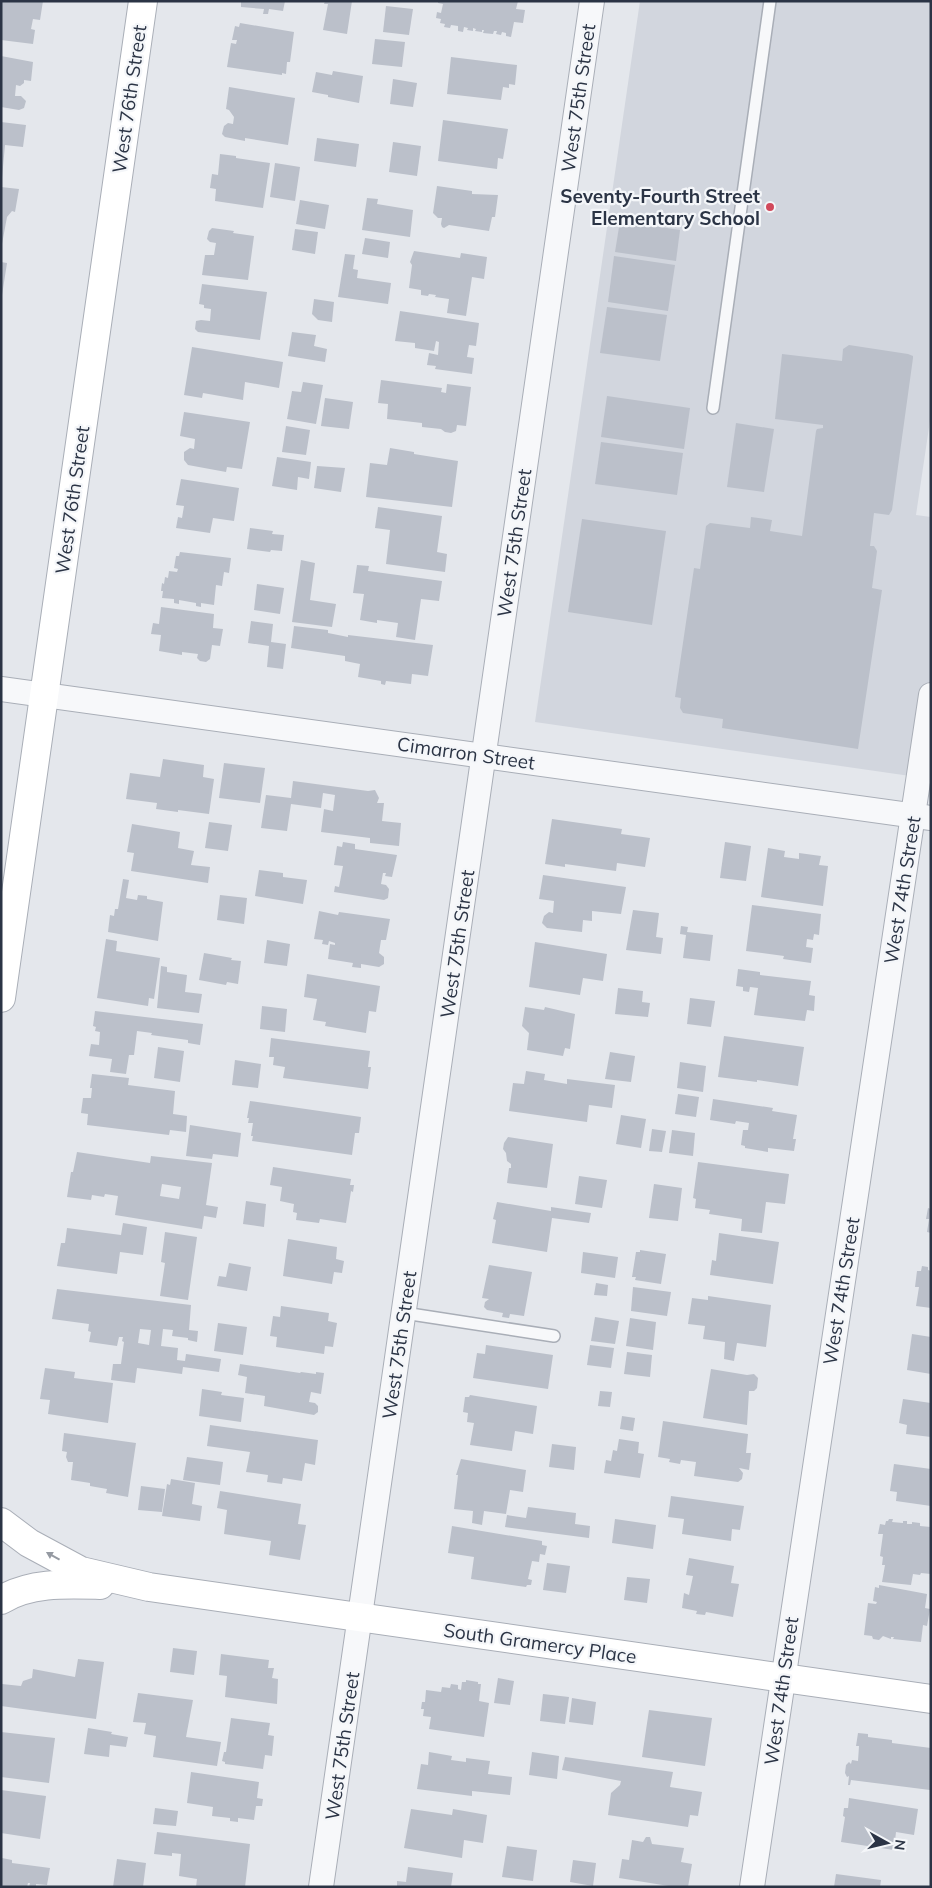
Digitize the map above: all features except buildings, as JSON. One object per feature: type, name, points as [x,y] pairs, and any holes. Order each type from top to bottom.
[{"type":"street","name":"West 76th Street","points":[[1,998],[143,1]]},
{"type":"street","name":"West 75th Street","points":[[321,1887],[592,1]]},
{"type":"street","name":"Cimarron Street","points":[[1,689],[922,816]]},
{"type":"street","name":"West 74th Street","points":[[752,1887],[782,1677],[922,816],[931,695]]},
{"type":"street","name":"South Gramercy Place","points":[[1,1522],[29,1543],[81,1571],[148,1587],[931,1698]]},
{"type":"street","name":"South Gramercy Place","points":[[1,1600],[11,1594],[58,1583],[148,1587]]},
{"type":"lane","points":[[713,408],[770,1]]},
{"type":"lane","points":[[404,1314],[554,1336]]},
{"type":"shaded area","name":"Seventy-Fourth Street Elementary School","points":[[640,1],[931,1],[931,414],[916,515],[931,517],[931,779],[535,722]]},
{"type":"place","name":"Seventy-Fourth Street Elementary School","points":[[770,207]]}]
